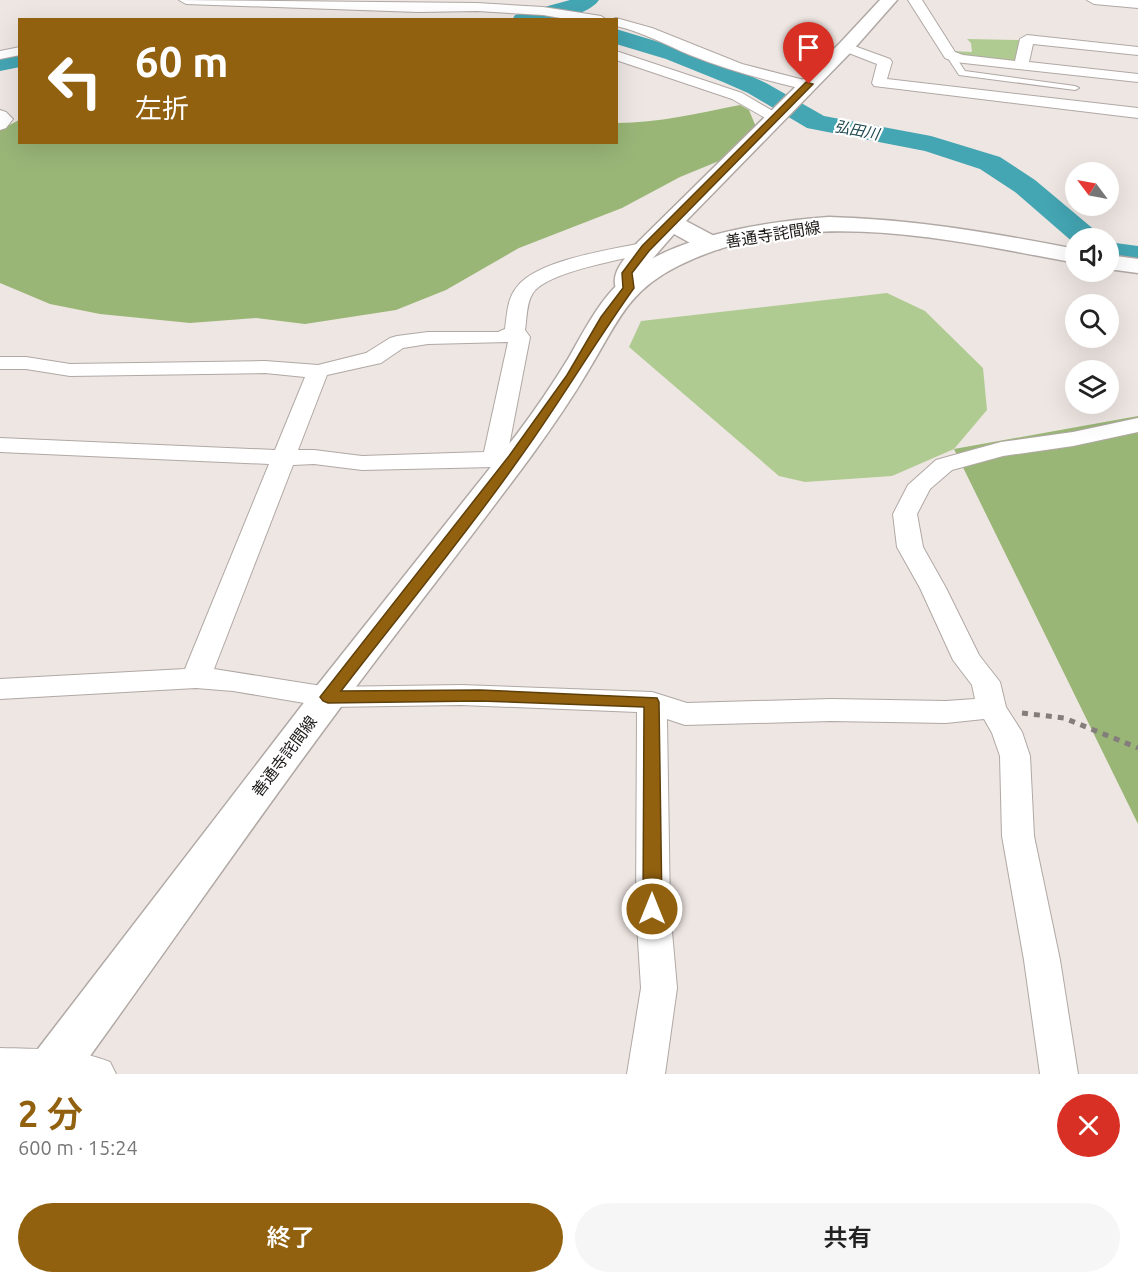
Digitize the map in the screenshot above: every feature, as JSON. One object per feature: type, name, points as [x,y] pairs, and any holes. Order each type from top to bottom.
[{"type":"main road","points":[[628,288],[627,273],[646,248],[846,47],[889,0]]},
{"type":"main road","points":[[672,223],[711,244]]},
{"type":"main road","name":"善通寺詫間線","points":[[51,1070],[504,459],[572,375],[607,317],[628,288],[657,267],[711,244],[746,234],[791,228],[834,225],[937,232],[1065,254]]},
{"type":"main road","points":[[1119,263],[1138,266]]},
{"type":"street","points":[[186,0],[418,8],[477,7],[517,11]]},
{"type":"street","points":[[206,13],[225,0]]},
{"type":"street","points":[[915,0],[950,55],[960,59],[1138,78]]},
{"type":"street","points":[[1094,0],[1138,4]]},
{"type":"street","points":[[571,15],[591,3]]},
{"type":"street","points":[[389,18],[440,13],[517,11],[543,11],[589,18]]},
{"type":"street","points":[[618,23],[647,30],[717,60],[775,79],[807,85]]},
{"type":"street","points":[[1020,66],[1028,39],[1138,51]]},
{"type":"street","points":[[846,47],[885,62],[879,83],[1138,113]]},
{"type":"street","points":[[0,55],[18,51]]},
{"type":"street","points":[[618,56],[753,102],[759,109],[782,111]]},
{"type":"street","points":[[0,70],[18,67]]},
{"type":"street","points":[[1072,106],[1077,71]]},
{"type":"street","points":[[0,115],[5,119],[0,125]]},
{"type":"street","points":[[514,332],[520,299],[525,289],[535,282],[557,271],[646,248]]},
{"type":"street","points":[[0,363],[26,363],[70,370],[265,367],[318,371],[373,357],[397,342],[428,338],[501,338],[514,332]]},
{"type":"street","points":[[0,445],[284,458],[314,457],[362,463],[504,459],[520,337],[514,332]]},
{"type":"street","points":[[196,678],[318,371]]},
{"type":"street","points":[[1059,1074],[1042,960],[1018,836],[1015,756],[1007,732],[992,708],[986,682],[967,660],[933,588],[910,547],[905,514],[920,485],[944,465],[1001,449],[1073,439],[1138,425]]},
{"type":"street","points":[[0,689],[196,678],[233,681],[328,697],[537,696],[651,702],[685,714],[831,710],[946,712],[992,708]]},
{"type":"street","points":[[646,1074],[659,988],[652,909],[651,702]]},
{"type":"street","points":[[0,1065],[98,1074]]},
{"type":"lane","points":[[950,55],[962,73],[1075,88]]},
{"type":"lane","points":[[980,95],[983,76]]},
{"type":"lane","points":[[1007,98],[1012,80]]},
{"type":"lane","points":[[1040,102],[1043,84]]},
{"type":"path","points":[[992,708],[1064,718],[1138,748]]},
{"type":"green space","points":[[967,39],[1021,40],[1016,61],[961,58],[953,51],[972,52],[971,43]]},
{"type":"green space","points":[[740,105],[749,110],[756,127],[719,161],[680,177],[622,208],[519,248],[446,290],[396,310],[305,324],[256,318],[190,323],[100,314],[50,304],[0,283],[0,130],[18,121],[18,144],[618,144],[618,123],[694,114]]},
{"type":"green space","points":[[887,293],[925,311],[983,368],[987,410],[954,449],[892,476],[805,482],[779,476],[629,347],[641,321]]},
{"type":"green space","points":[[1138,416],[1138,824],[954,449]]},
{"type":"waterway","points":[[531,18],[567,9],[588,0]]},
{"type":"waterway","name":"弘田川","points":[[618,37],[674,54],[732,77],[757,88],[816,122],[931,144],[990,163],[1025,186],[1074,228]]},
{"type":"waterway","name":"弘田川","points":[[0,64],[18,60]]},
{"type":"waterway","name":"弘田川","points":[[1119,252],[1138,255]]},
{"type":"route","points":[[652,909],[651,702],[480,695],[328,697],[514,458],[572,375],[607,317],[628,288],[627,273],[646,248],[809,84]]}]
